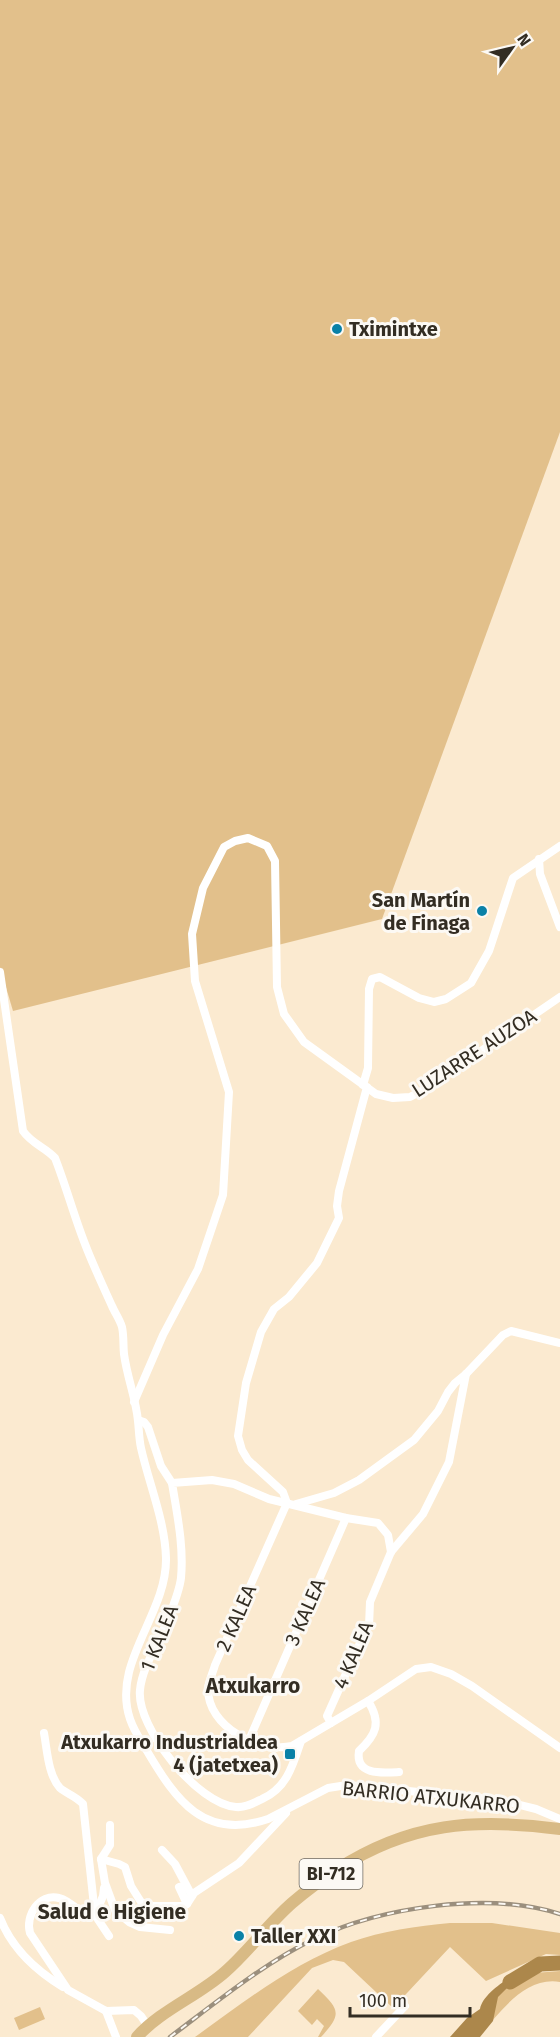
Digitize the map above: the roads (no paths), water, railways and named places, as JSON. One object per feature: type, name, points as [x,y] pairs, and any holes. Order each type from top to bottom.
[{"type":"main road","name":"BI-712","points":[[137,2037],[147,2025],[220,1976],[294,1901],[319,1882],[372,1849],[414,1833],[448,1827],[510,1823],[560,1829]]},
{"type":"street","name":"LUZARRE AUZOA","points":[[134,1403],[163,1335],[198,1269],[223,1195],[229,1092],[195,981],[192,934],[203,888],[224,847],[248,838],[267,846],[276,861],[277,987],[284,1014],[304,1042],[376,1094],[393,1098],[410,1097],[427,1088],[560,997]]},
{"type":"street","points":[[290,1504],[284,1492],[248,1460],[242,1450],[238,1436],[246,1383],[261,1332],[274,1309],[289,1297],[317,1263],[339,1218],[337,1206],[339,1191],[368,1068],[369,989],[372,979],[380,978],[419,998],[434,1002],[446,999],[471,983],[489,951],[513,878],[560,846]]},
{"type":"street","points":[[540,859],[540,874],[560,927]]},
{"type":"street","points":[[0,972],[23,1131],[30,1141],[55,1158],[85,1244],[122,1327],[124,1354],[138,1420]]},
{"type":"street","points":[[290,1504],[334,1493],[359,1480],[414,1440],[438,1411],[448,1392],[503,1335],[512,1331],[560,1343]]},
{"type":"street","points":[[391,1552],[423,1514],[449,1462],[466,1374]]},
{"type":"street","name":"1 KALEA","points":[[138,1420],[148,1426],[161,1466],[171,1483],[180,1531],[181,1580],[174,1604],[145,1672],[140,1690],[147,1721],[168,1755],[189,1779],[221,1804],[237,1808],[270,1795],[283,1784],[292,1770],[301,1741]]},
{"type":"street","name":"BARRIO ATXUKARRO","points":[[138,1420],[139,1441],[163,1533],[166,1562],[164,1579],[127,1676],[126,1699],[130,1719],[141,1741],[179,1800],[199,1814],[221,1823],[247,1824],[268,1819],[328,1788],[347,1785],[500,1800],[536,1809],[560,1819]]},
{"type":"street","points":[[171,1483],[212,1480],[234,1484],[269,1499],[346,1518],[378,1523],[388,1535],[391,1552]]},
{"type":"street","name":"2 KALEA","points":[[290,1504],[215,1665],[208,1688],[213,1709],[225,1724],[249,1740],[282,1748],[292,1746],[368,1701],[416,1669],[431,1667],[472,1686],[560,1748]]},
{"type":"street","name":"3 KALEA","points":[[249,1740],[346,1518]]},
{"type":"street","name":"4 KALEA","points":[[331,1723],[327,1716],[369,1626],[370,1602],[391,1552]]},
{"type":"street","points":[[368,1701],[376,1716],[375,1732],[359,1751],[361,1765],[375,1772],[399,1772]]},
{"type":"street","points":[[44,1733],[55,1780],[61,1788],[78,1798],[83,1804],[95,1916],[109,1936]]},
{"type":"street","points":[[101,1859],[125,1867],[131,1886],[141,1902],[152,1906],[182,1906],[187,1904],[192,1896],[239,1863],[293,1806]]},
{"type":"street","points":[[110,1825],[110,1845],[101,1859],[105,1883],[115,1910],[120,1916],[140,1927],[170,1930]]},
{"type":"street","points":[[162,1850],[175,1864],[192,1896]]},
{"type":"street","points":[[95,1916],[103,1896],[105,1883]]},
{"type":"street","points":[[179,1887],[187,1904]]},
{"type":"street","points":[[68,1990],[30,1933],[29,1915],[40,1902],[48,1898],[58,1898],[87,1917],[95,1916]]},
{"type":"street","points":[[0,1918],[19,1952],[50,1979],[106,2011],[134,2010],[147,2025]]},
{"type":"street","points":[[376,2037],[405,2006]]},
{"type":"street","points":[[106,2011],[116,2037]]},
{"type":"street","points":[[109,2021],[116,2012]]},
{"type":"waterway","points":[[510,1982],[540,1964],[560,1963]]},
{"type":"railway","points":[[170,2037],[240,1985],[295,1949],[314,1939],[371,1918],[402,1911],[468,1903],[532,1907],[560,1914]]},
{"type":"place","name":"Tximintxe","points":[[337,329]]},
{"type":"place","name":"San Martín de Finaga","points":[[482,911]]},
{"type":"place","name":"Atxukarro Industrialdea 4 (jatetxea)","points":[[290,1754]]},
{"type":"place","name":"Taller XXI","points":[[239,1936]]},
{"type":"district","name":"Atxukarro","points":[[253,1686]]},
{"type":"district","name":"Salud e Higiene","points":[[112,1912]]}]
